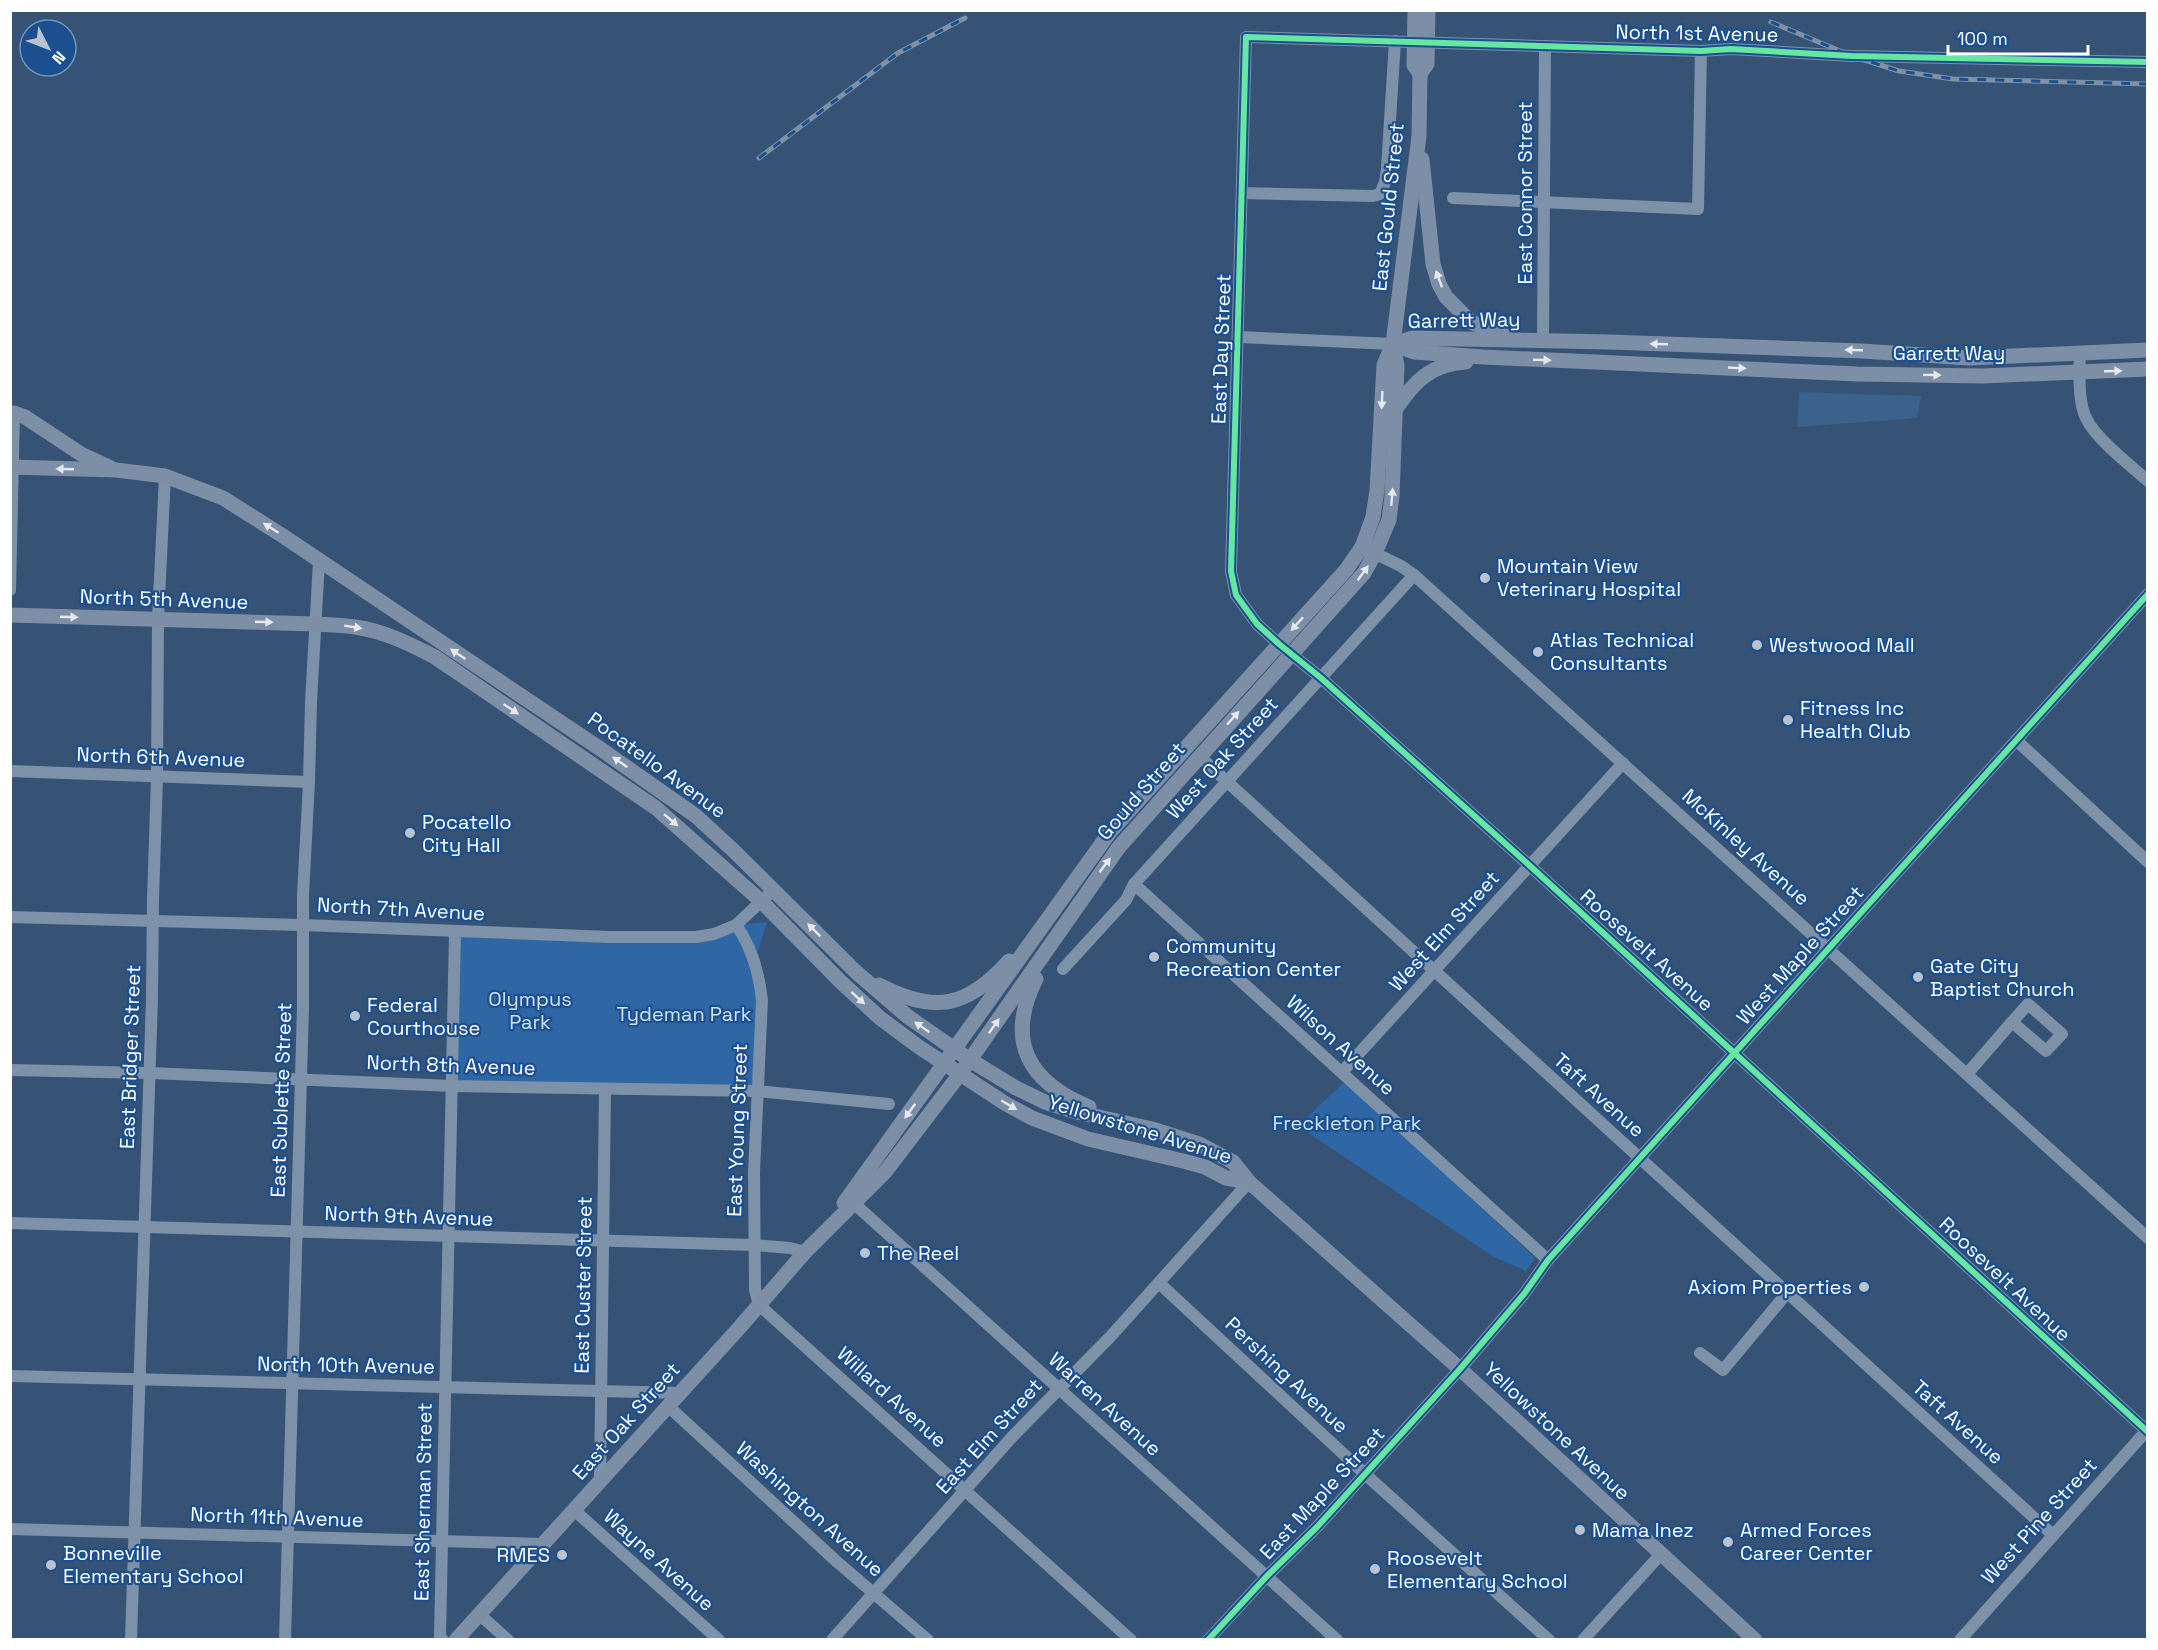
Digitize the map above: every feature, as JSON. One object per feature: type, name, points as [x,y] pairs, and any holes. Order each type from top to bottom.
[{"type":"main road","name":"East Gould Street","points":[[1369,550],[1377,490],[1384,365],[1393,344],[1419,136],[1419,74],[1414,65],[1415,10]]},
{"type":"main road","name":"East Gould Street","points":[[1419,74],[1427,64],[1428,10]]},
{"type":"main road","points":[[1419,136],[1433,264],[1446,297],[1471,322],[1513,340]]},
{"type":"main road","name":"Garrett Way","points":[[1393,344],[1413,338],[1543,340],[1862,351],[1969,358],[2148,350]]},
{"type":"main road","name":"East Gould Street","points":[[1369,550],[1389,520],[1392,496],[1397,366],[1393,344]]},
{"type":"main road","name":"Garrett Way","points":[[1393,344],[1414,352],[1484,357],[1857,374],[1983,376],[2148,369]]},
{"type":"main road","points":[[1394,412],[1420,378],[1437,369],[1484,357]]},
{"type":"main road","points":[[12,412],[25,417],[81,454],[116,470]]},
{"type":"main road","points":[[12,467],[116,470]]},
{"type":"main road","name":"Pocatello Avenue","points":[[116,470],[165,476],[223,498],[680,804],[709,827],[856,972],[907,1016],[970,1060]]},
{"type":"main road","name":"Gould Street","points":[[945,1064],[1124,814],[1346,570],[1369,550]]},
{"type":"main road","name":"Gould Street","points":[[960,1074],[1119,847],[1364,573],[1369,550]]},
{"type":"main road","name":"North 5th Avenue","points":[[10,615],[316,624]]},
{"type":"main road","name":"Pocatello Avenue","points":[[316,624],[355,627],[390,636],[435,657],[656,808],[762,902],[880,1018],[960,1074]]},
{"type":"main road","points":[[1070,915],[1029,994],[1022,1024],[1023,1043],[1039,1074],[1056,1091],[1121,1122]]},
{"type":"main road","points":[[856,972],[906,998],[932,1003],[947,1002],[966,996],[981,987],[1040,930]]},
{"type":"main road","name":"Yellowstone Avenue","points":[[970,1060],[1016,1088],[1046,1102],[1077,1112],[1152,1129],[1199,1144],[1233,1162],[1249,1182],[1460,1370],[1755,1640]]},
{"type":"main road","name":"East Oak Street","points":[[850,1201],[945,1064]]},
{"type":"main road","name":"East Oak Street","points":[[456,1640],[850,1201],[902,1151],[960,1074]]},
{"type":"main road","name":"Yellowstone Avenue","points":[[960,1074],[1015,1108],[1061,1130],[1088,1139],[1205,1167],[1226,1178],[1249,1182]]},
{"type":"street","name":"North 1st Avenue","points":[[1246,37],[1701,51],[1731,49],[1852,56],[2148,62]]},
{"type":"street","name":"East Day Street","points":[[1246,37],[1231,571],[1236,595],[1257,624],[1279,644]]},
{"type":"street","points":[[1242,193],[1373,196],[1380,194],[1387,168],[1395,41]]},
{"type":"street","name":"East Connor Street","points":[[1543,340],[1545,46]]},
{"type":"street","points":[[1453,198],[1698,209],[1701,51]]},
{"type":"street","points":[[1238,337],[1393,344]]},
{"type":"street","points":[[2080,354],[2079,372],[2086,419],[2104,441],[2148,481]]},
{"type":"street","points":[[10,590],[12,412]]},
{"type":"street","name":"East Bridger Street","points":[[131,1640],[152,998],[158,619],[165,476]]},
{"type":"street","name":"McKinley Avenue","points":[[1369,550],[1414,575],[2148,1238]]},
{"type":"street","name":"East Sublette Street","points":[[285,1640],[303,1006],[303,925],[311,702],[319,561]]},
{"type":"street","name":"West Oak Street","points":[[1063,969],[1126,900],[1134,884],[1414,575]]},
{"type":"street","name":"West Maple Street","points":[[1460,1370],[1524,1294],[1548,1260],[2148,594]]},
{"type":"street","name":"Roosevelt Avenue","points":[[1279,644],[1321,678],[1736,1052],[2147,1430]]},
{"type":"street","points":[[2016,740],[2148,862]]},
{"type":"street","name":"Taft Avenue","points":[[1199,756],[2053,1534]]},
{"type":"street","name":"West Elm Street","points":[[1342,1072],[1623,763]]},
{"type":"street","name":"North 6th Avenue","points":[[10,771],[309,782]]},
{"type":"street","name":"Wilson Avenue","points":[[1134,884],[1548,1260]]},
{"type":"street","name":"North 7th Avenue","points":[[10,917],[303,925],[455,932],[696,937],[714,934],[736,925],[773,890]]},
{"type":"street","name":"East Young Street","points":[[736,925],[754,961],[760,979],[762,1000],[757,1092],[754,1245],[755,1290],[759,1305]]},
{"type":"street","name":"East Sherman Street","points":[[443,1640],[440,1637],[455,932]]},
{"type":"street","points":[[1967,1074],[2012,1022]]},
{"type":"street","name":"North 8th Avenue","points":[[10,1070],[149,1073],[452,1086],[757,1092],[889,1104]]},
{"type":"street","name":"East Custer Street","points":[[600,1481],[605,1089]]},
{"type":"street","name":"East Elm Street","points":[[832,1640],[1012,1437],[1111,1336],[1249,1182]]},
{"type":"street","name":"Warren Avenue","points":[[850,1201],[1337,1640]]},
{"type":"street","name":"North 9th Avenue","points":[[10,1223],[754,1245],[790,1248],[805,1252]]},
{"type":"street","name":"Pershing Avenue","points":[[1159,1283],[1549,1640]]},
{"type":"street","points":[[1700,1353],[1723,1370],[1787,1293]]},
{"type":"street","name":"Willard Avenue","points":[[759,1305],[1131,1640]]},
{"type":"street","name":"East Maple Street","points":[[1208,1640],[1267,1576],[1317,1527],[1460,1370]]},
{"type":"street","name":"North 10th Avenue","points":[[10,1376],[680,1393]]},
{"type":"street","name":"Washington Avenue","points":[[668,1406],[835,1560],[928,1640]]},
{"type":"street","name":"West Pine Street","points":[[1960,1640],[2147,1430]]},
{"type":"street","name":"Wayne Avenue","points":[[574,1510],[719,1640]]},
{"type":"street","name":"North 11th Avenue","points":[[10,1529],[543,1544]]},
{"type":"street","points":[[1583,1640],[1660,1554]]},
{"type":"street","points":[[479,1614],[508,1640]]},
{"type":"green space","points":[[767,922],[755,961],[760,979],[757,1091],[452,1086],[455,932],[696,937],[736,925]]},
{"type":"green space","name":"Freckleton Park","points":[[1345,1081],[1535,1258],[1526,1271],[1494,1257],[1298,1126]]},
{"type":"shaded area","points":[[1799,392],[1921,396],[1917,418],[1797,427]]},
{"type":"railway","points":[[759,158],[898,53],[965,18]]},
{"type":"railway","points":[[1771,22],[1852,56],[1899,71],[1953,79],[2148,84]]},
{"type":"cycle path","points":[[2148,62],[1852,56],[1731,49],[1701,51],[1246,37],[1231,571],[1236,595],[1257,624],[1321,678],[1529,865],[2148,1432]]},
{"type":"cycle path","points":[[1208,1640],[1267,1576],[1317,1527],[1460,1369],[1524,1294],[1548,1260],[2148,594]]},
{"type":"place","name":"Mountain View Veterinary Hospital","points":[[1485,578]]},
{"type":"place","name":"Westwood Mall","points":[[1757,645]]},
{"type":"place","name":"Atlas Technical Consultants","points":[[1538,652]]},
{"type":"place","name":"Fitness Inc Health Club","points":[[1788,720]]},
{"type":"place","name":"Pocatello City Hall","points":[[410,833]]},
{"type":"place","name":"Community Recreation Center","points":[[1154,957]]},
{"type":"place","name":"Gate City Baptist Church","points":[[1918,977]]},
{"type":"place","name":"Federal Courthouse","points":[[355,1016]]},
{"type":"place","name":"The Reel","points":[[865,1253]]},
{"type":"place","name":"Axiom Properties","points":[[1864,1287]]},
{"type":"place","name":"Mama Inez","points":[[1580,1530]]},
{"type":"place","name":"Armed Forces Career Center","points":[[1728,1542]]},
{"type":"place","name":"RMES","points":[[562,1555]]},
{"type":"place","name":"Bonneville Elementary School","points":[[51,1565]]},
{"type":"place","name":"Roosevelt Elementary School","points":[[1375,1569]]},
{"type":"park label","name":"Olympus Park","points":[[530,1010]]},
{"type":"park label","name":"Tydeman Park","points":[[684,1014]]}]
